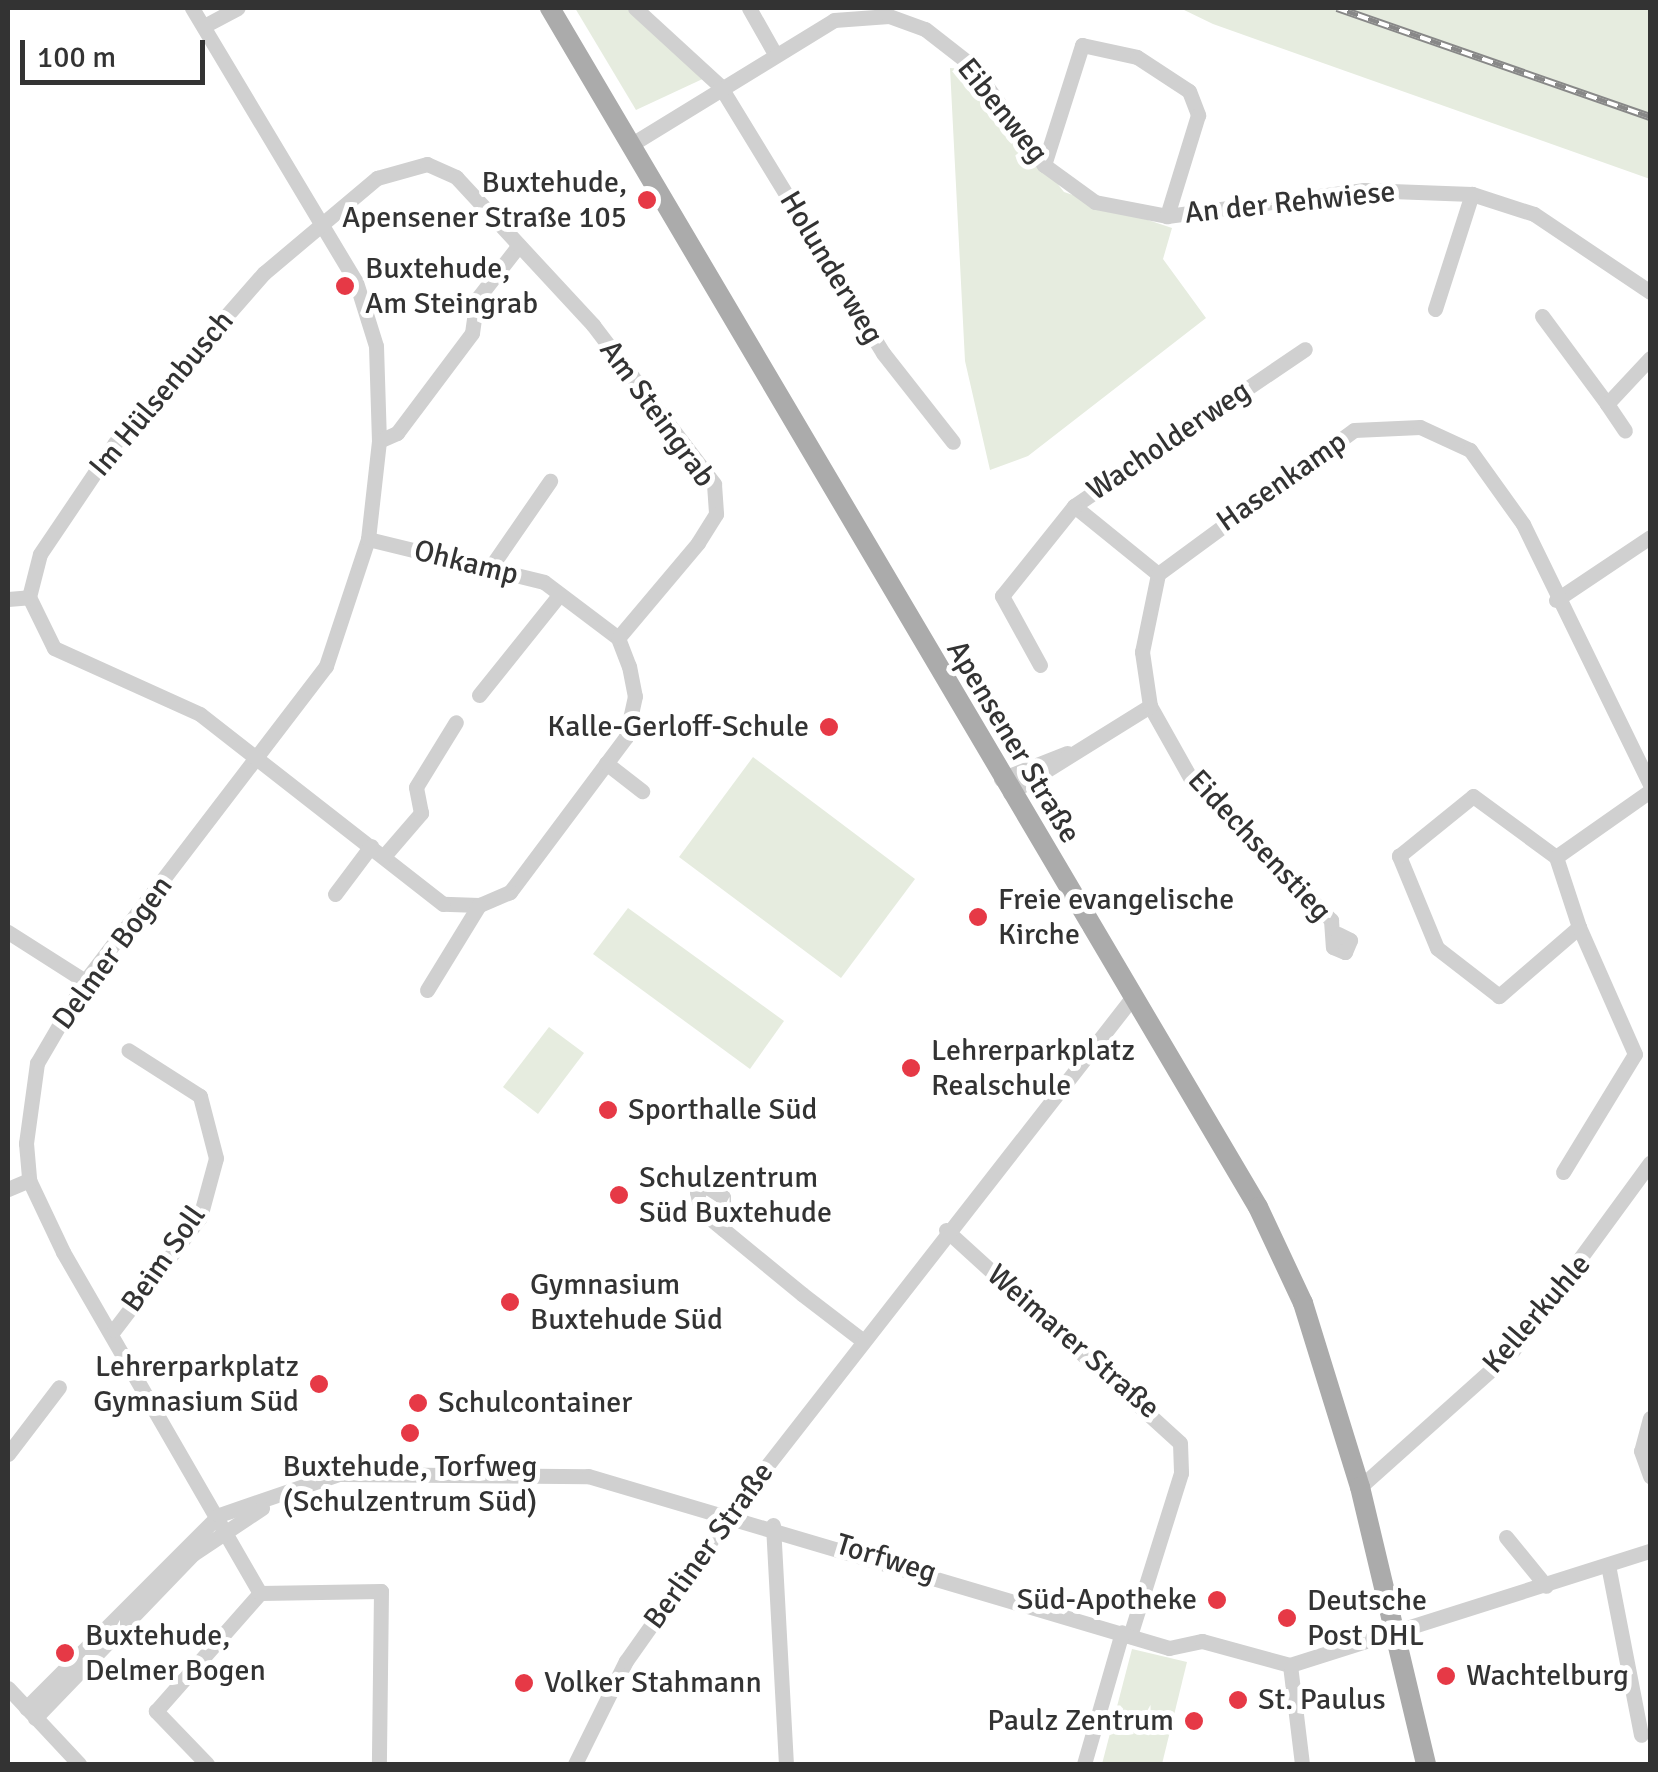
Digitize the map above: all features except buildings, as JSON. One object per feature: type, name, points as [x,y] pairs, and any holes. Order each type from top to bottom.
[{"type":"main road","name":"Apensener Straße","points":[[550,8],[1005,786],[1258,1207],[1303,1303],[1360,1487],[1392,1636],[1426,1764]]},
{"type":"street","name":"Delmer Bogen","points":[[29,1180],[37,1063],[85,981],[259,757],[342,640],[368,539],[380,441],[376,346],[356,282],[192,8]]},
{"type":"street","points":[[204,26],[238,8]]},
{"type":"street","name":"Holunderweg","points":[[636,8],[720,86],[882,353],[920,389],[953,442]]},
{"type":"street","points":[[750,8],[775,54]]},
{"type":"street","name":"Eibenweg","points":[[632,144],[775,54],[861,14],[926,29],[971,65],[1044,165],[1095,202],[1167,216]]},
{"type":"street","points":[[1044,165],[1082,45],[1137,56],[1189,92],[1198,115],[1167,216]]},
{"type":"street","name":"Am Steingrab","points":[[322,221],[400,166],[427,164],[456,177],[520,245],[714,484],[716,514],[698,543],[618,638]]},
{"type":"street","name":"An der Rehwiese","points":[[1167,216],[1364,190],[1472,194],[1534,214],[1650,292]]},
{"type":"street","points":[[1435,309],[1472,194]]},
{"type":"street","name":"Im Hülsenbusch","points":[[29,597],[40,554],[116,443],[322,221]]},
{"type":"street","points":[[380,441],[437,381],[472,333],[476,299],[520,245]]},
{"type":"street","points":[[1542,316],[1624,431]]},
{"type":"street","name":"Wacholderweg","points":[[1158,574],[1074,506],[1305,349]]},
{"type":"street","points":[[1607,404],[1650,358]]},
{"type":"street","name":"Hasenkamp","points":[[1158,574],[1354,430],[1420,427],[1470,450],[1522,524],[1650,787]]},
{"type":"street","points":[[490,568],[550,482]]},
{"type":"street","points":[[1040,665],[1002,596],[1074,506]]},
{"type":"street","points":[[1556,600],[1650,536]]},
{"type":"street","name":"Ohkamp","points":[[368,539],[490,568],[560,594],[618,638]]},
{"type":"street","points":[[1005,786],[1150,706],[1142,652],[1158,574]]},
{"type":"street","name":"Ohkamp","points":[[479,695],[560,594]]},
{"type":"street","points":[[8,600],[29,597],[54,648],[200,714],[443,904],[479,905],[510,892],[626,737],[635,696],[618,638]]},
{"type":"street","name":"Eidechsenstieg","points":[[1150,706],[1190,779],[1338,934]]},
{"type":"street","points":[[335,894],[421,814],[416,787],[456,722]]},
{"type":"street","points":[[606,763],[642,791]]},
{"type":"street","points":[[1556,857],[1650,787]]},
{"type":"street","points":[[1563,1172],[1635,1054],[1578,927],[1556,857],[1474,796],[1400,856],[1437,948],[1499,996],[1578,927]]},
{"type":"street","points":[[427,990],[479,905]]},
{"type":"street","points":[[8,932],[85,981]]},
{"type":"street","name":"Berliner Straße","points":[[575,1764],[626,1661],[730,1512],[946,1230],[1132,998]]},
{"type":"street","name":"Beim Soll","points":[[114,1330],[200,1217],[216,1158],[200,1096],[128,1050]]},
{"type":"street","name":"Kellerkuhle","points":[[1360,1487],[1513,1350],[1650,1164]]},
{"type":"street","points":[[8,1189],[29,1180],[260,1593]]},
{"type":"street","points":[[723,1229],[862,1340]]},
{"type":"street","name":"Weimarer Straße","points":[[946,1230],[1180,1443],[1181,1473],[1084,1764]]},
{"type":"street","points":[[8,1454],[59,1388]]},
{"type":"street","points":[[1650,1418],[1641,1451],[1650,1476]]},
{"type":"street","name":"Torfweg","points":[[31,1713],[222,1521],[371,1474],[588,1476],[774,1525],[1168,1648],[1202,1641],[1290,1665]]},
{"type":"street","points":[[774,1525],[786,1764]]},
{"type":"street","points":[[1506,1537],[1546,1586]]},
{"type":"street","points":[[1302,1764],[1290,1665],[1392,1636],[1650,1551]]},
{"type":"street","points":[[1608,1565],[1642,1735]]},
{"type":"street","points":[[207,1764],[156,1711],[260,1593],[381,1591],[379,1764]]},
{"type":"street","points":[[8,1688],[78,1764]]},
{"type":"shaded area","points":[[575,8],[635,8],[709,76],[636,110]]},
{"type":"shaded area","points":[[1180,8],[1650,8],[1650,179],[1213,24]]},
{"type":"shaded area","points":[[950,68],[966,69],[1064,192],[1172,228],[1163,259],[1206,318],[1028,456],[990,470],[965,361]]},
{"type":"shaded area","points":[[753,757],[915,879],[841,978],[679,857]]},
{"type":"shaded area","points":[[628,908],[784,1021],[750,1069],[593,954]]},
{"type":"shaded area","points":[[549,1027],[584,1053],[538,1114],[503,1087]]},
{"type":"shaded area","points":[[1132,1649],[1187,1662],[1162,1764],[1102,1764]]},
{"type":"railway","points":[[1337,8],[1650,117]]},
{"type":"place","name":"Buxtehude, Apensener Straße 105","points":[[647,200]]},
{"type":"place","name":"Buxtehude, Am Steingrab","points":[[345,286]]},
{"type":"place","name":"Kalle-Gerloff-Schule","points":[[829,727]]},
{"type":"place","name":"Freie evangelische Kirche","points":[[978,917]]},
{"type":"place","name":"Lehrerparkplatz Realschule","points":[[911,1068]]},
{"type":"place","name":"Sporthalle Süd","points":[[608,1110]]},
{"type":"place","name":"Schulzentrum Süd Buxtehude","points":[[619,1195]]},
{"type":"place","name":"Gymnasium Buxtehude Süd","points":[[510,1302]]},
{"type":"place","name":"Lehrerparkplatz Gymnasium Süd","points":[[319,1384]]},
{"type":"place","name":"Schulcontainer","points":[[418,1403]]},
{"type":"place","name":"Buxtehude, Torfweg (Schulzentrum Süd)","points":[[410,1433]]},
{"type":"place","name":"Süd-Apotheke","points":[[1217,1600]]},
{"type":"place","name":"Deutsche Post DHL","points":[[1287,1618]]},
{"type":"place","name":"Buxtehude, Delmer Bogen","points":[[65,1653]]},
{"type":"place","name":"Wachtelburg","points":[[1446,1676]]},
{"type":"place","name":"Volker Stahmann","points":[[524,1683]]},
{"type":"place","name":"St. Paulus","points":[[1238,1700]]},
{"type":"place","name":"Paulz Zentrum","points":[[1194,1721]]}]
